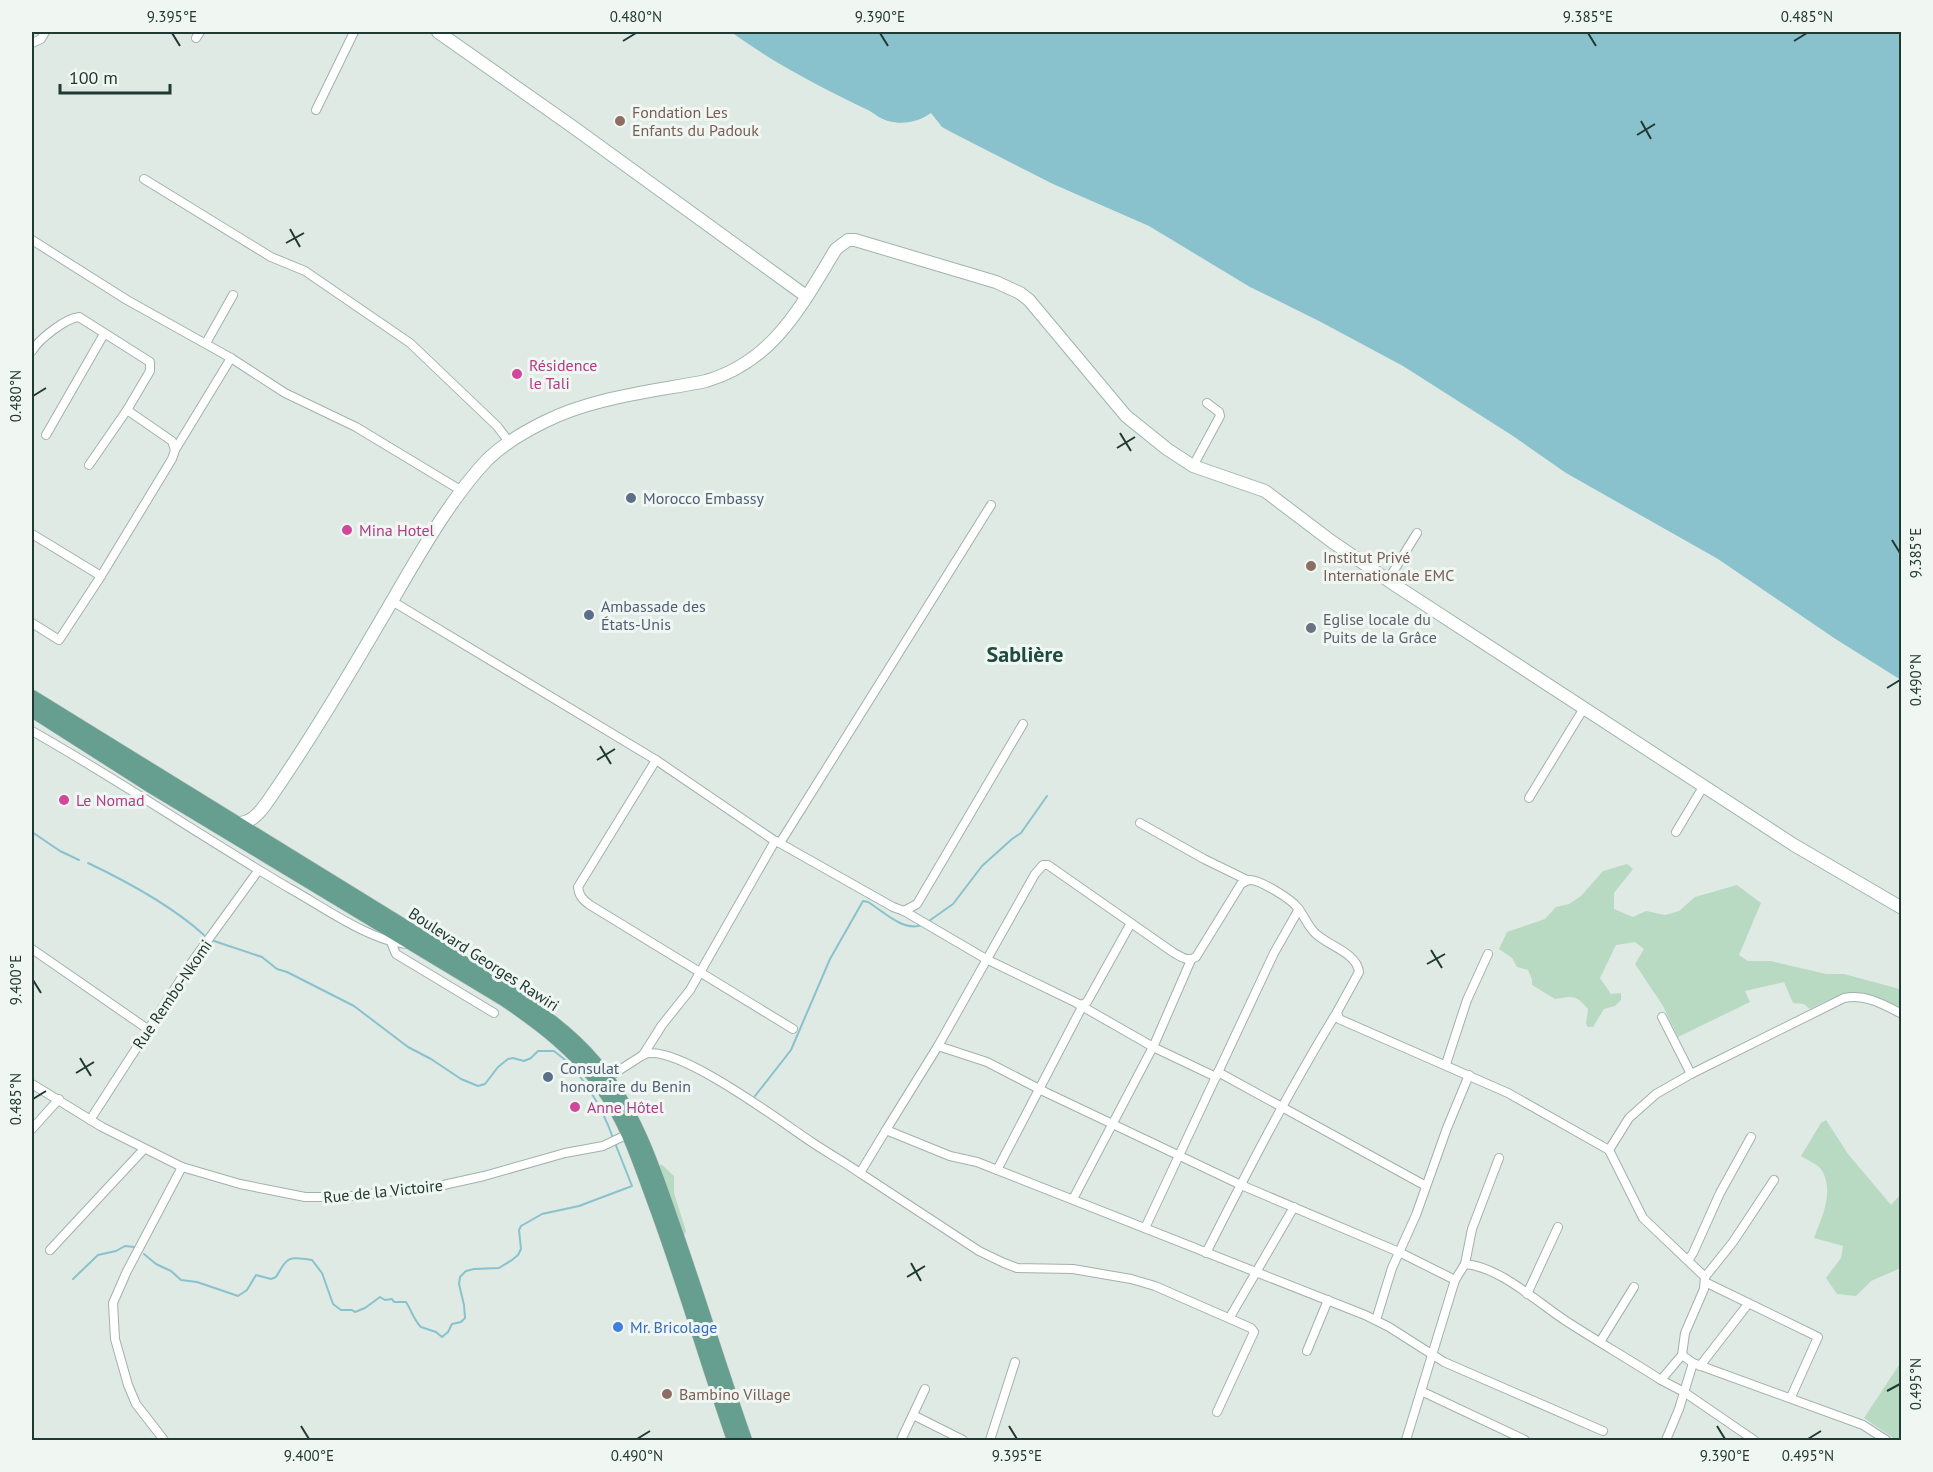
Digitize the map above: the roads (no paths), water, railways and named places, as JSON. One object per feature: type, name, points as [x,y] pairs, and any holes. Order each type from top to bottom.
[{"type":"main road","points":[[438,32],[806,296]]},
{"type":"main road","points":[[263,841],[257,828],[260,813],[327,710],[392,601],[462,491],[486,461],[510,442],[541,424],[582,406],[706,381],[735,370],[759,355],[775,339],[836,249],[848,240],[855,240],[1010,287],[1029,300],[1131,421],[1150,437],[1193,466],[1265,491],[1339,547],[1704,787],[1802,850],[1902,908]]},
{"type":"main road","name":"Boulevard Georges Rawiri","points":[[32,697],[532,1006],[571,1037],[607,1078],[627,1111],[648,1156],[745,1440]]},
{"type":"main road","name":"Boulevard Georges Rawiri","points":[[32,710],[143,781],[523,1012],[562,1042],[580,1060],[603,1088],[619,1139],[670,1245],[734,1440]]},
{"type":"main road","points":[[233,823],[246,822],[260,813]]},
{"type":"street","points":[[32,43],[40,39],[45,32]]},
{"type":"street","points":[[316,110],[354,32]]},
{"type":"street","points":[[144,179],[271,257],[305,271],[410,343],[497,426],[510,442]]},
{"type":"street","points":[[32,240],[127,300],[206,343],[285,393],[356,427],[462,491]]},
{"type":"street","points":[[206,343],[233,296]]},
{"type":"street","points":[[32,351],[39,341],[76,317],[150,362],[150,371],[127,410],[89,465]]},
{"type":"street","points":[[46,435],[104,334]]},
{"type":"street","points":[[32,623],[59,640],[101,576],[231,358]]},
{"type":"street","points":[[1193,466],[1220,416],[1219,412],[1207,403]]},
{"type":"street","points":[[127,410],[172,441],[175,450]]},
{"type":"street","points":[[643,1055],[662,1024],[690,990],[778,842],[991,504]]},
{"type":"street","points":[[1388,580],[1416,533]]},
{"type":"street","points":[[32,534],[101,576]]},
{"type":"street","points":[[392,601],[656,760],[778,842],[986,959],[1079,1005],[1152,1047],[1217,1074],[1426,1186]]},
{"type":"street","points":[[1529,798],[1584,708]]},
{"type":"street","points":[[904,911],[917,904],[1023,724]]},
{"type":"street","points":[[32,731],[146,798],[258,871],[349,922],[391,942],[411,944]]},
{"type":"street","points":[[656,760],[578,887],[579,893],[590,905],[793,1029]]},
{"type":"street","points":[[1676,832],[1704,787]]},
{"type":"street","points":[[1140,823],[1204,859],[1247,880],[1256,881],[1291,901],[1299,909],[1313,932],[1353,958],[1358,965],[1359,972],[1307,1061],[1206,1253]]},
{"type":"street","points":[[860,1173],[938,1046],[1035,874],[1043,865],[1048,866],[1174,953],[1191,960]]},
{"type":"street","name":"Rue Rembo-Nkomi","points":[[90,1120],[192,962],[258,871]]},
{"type":"street","points":[[1073,1199],[1152,1047],[1191,960],[1196,957],[1241,884],[1247,880]]},
{"type":"street","points":[[1144,1228],[1274,953],[1299,909]]},
{"type":"street","points":[[998,1170],[1040,1090],[1079,1005],[1087,1002],[1131,923]]},
{"type":"street","points":[[391,942],[396,954],[494,1013]]},
{"type":"street","points":[[32,949],[149,1030]]},
{"type":"street","points":[[1446,1064],[1467,1000],[1488,954]]},
{"type":"street","points":[[1609,1150],[1619,1130],[1639,1107],[1656,1094],[1691,1074],[1844,998],[1857,996],[1873,1000],[1902,1014]]},
{"type":"street","points":[[1337,1012],[1340,1019],[1508,1093],[1609,1150],[1643,1218],[1661,1237],[1689,1259],[1705,1279],[1748,1304],[1818,1337],[1791,1397]]},
{"type":"street","points":[[1662,1017],[1691,1074]]},
{"type":"street","points":[[938,1046],[987,1062],[1040,1090],[1240,1185],[1399,1252],[1455,1280]]},
{"type":"street","points":[[607,1078],[648,1052],[667,1055],[722,1083],[979,1251],[1004,1263],[1017,1268],[1073,1269],[1131,1279],[1155,1286],[1251,1328],[1254,1332],[1217,1412]]},
{"type":"street","points":[[1376,1320],[1399,1252],[1416,1215],[1469,1075]]},
{"type":"street","name":"Rue de la Victoire","points":[[32,1084],[90,1120],[182,1167],[217,1178],[294,1196],[343,1197],[450,1184],[619,1139]]},
{"type":"street","points":[[32,1129],[59,1099]]},
{"type":"street","points":[[886,1130],[950,1156],[977,1162],[1073,1199],[1376,1320],[1432,1352],[1444,1362],[1603,1431]]},
{"type":"street","points":[[1689,1259],[1720,1192],[1751,1137]]},
{"type":"street","points":[[50,1250],[144,1149]]},
{"type":"street","points":[[1406,1440],[1455,1280],[1465,1264],[1472,1229],[1499,1158]]},
{"type":"street","points":[[164,1440],[136,1404],[128,1385],[115,1339],[113,1303],[127,1271],[182,1167]]},
{"type":"street","points":[[1661,1380],[1682,1355],[1685,1333],[1705,1279],[1733,1242],[1774,1180]]},
{"type":"street","points":[[1230,1317],[1294,1208]]},
{"type":"street","points":[[1527,1294],[1558,1227]]},
{"type":"street","points":[[1465,1264],[1478,1265],[1506,1280],[1600,1342],[1684,1392],[1754,1440]]},
{"type":"street","points":[[1600,1342],[1634,1287]]},
{"type":"street","points":[[1307,1351],[1328,1300]]},
{"type":"street","points":[[1666,1440],[1697,1364],[1748,1304]]},
{"type":"street","points":[[1682,1355],[1697,1364],[1863,1425],[1886,1440]]},
{"type":"street","points":[[990,1440],[1015,1362]]},
{"type":"street","points":[[901,1440],[925,1389]]},
{"type":"street","points":[[1421,1391],[1525,1440]]},
{"type":"street","points":[[913,1415],[963,1440]]},
{"type":"water","points":[[731,32],[1901,32],[1901,680],[1834,638],[1718,559],[1566,473],[1513,436],[1403,366],[1250,287],[1149,226],[1053,184],[953,133],[942,127],[931,113],[911,122],[900,123],[885,120],[798,74]]},
{"type":"waterway","points":[[929,921],[953,904],[982,866],[1021,833],[1047,796]]},
{"type":"waterway","points":[[32,832],[60,851],[79,860]]},
{"type":"waterway","points":[[88,863],[149,895],[204,935]]},
{"type":"waterway","points":[[755,1096],[791,1050],[830,959],[863,901],[908,926],[922,925]]},
{"type":"waterway","points":[[214,941],[262,957],[277,969],[354,1006],[408,1047],[461,1079],[478,1086],[485,1084],[498,1067],[508,1059],[524,1061],[538,1051],[554,1051],[582,1079],[603,1114],[613,1138]]},
{"type":"waterway","points":[[144,1254],[181,1280],[197,1282],[238,1296],[247,1290],[256,1275],[271,1279],[276,1277],[283,1265],[293,1258],[312,1260],[322,1273],[333,1304],[341,1310],[355,1312],[380,1297],[385,1300],[392,1299],[394,1302],[406,1302],[421,1327],[436,1332],[442,1337],[452,1324],[461,1322],[465,1318],[459,1284],[460,1277],[466,1271],[474,1269],[499,1268],[518,1255],[521,1249],[519,1230],[521,1226],[542,1214],[579,1206],[632,1186],[615,1143]]},
{"type":"waterway","points":[[73,1279],[98,1255],[116,1251],[125,1246],[134,1247]]},
{"type":"place","name":"Fondation Les Enfants du Padouk","points":[[620,121]]},
{"type":"place","name":"Résidence le Tali","points":[[517,374]]},
{"type":"place","name":"Morocco Embassy","points":[[631,498]]},
{"type":"place","name":"Mina Hotel","points":[[347,530]]},
{"type":"place","name":"Institut Privé Internationale EMC","points":[[1311,566]]},
{"type":"place","name":"Ambassade des États-Unis","points":[[589,615]]},
{"type":"place","name":"Eglise locale du Puits de la Grâce","points":[[1311,628]]},
{"type":"place","name":"Le Nomad","points":[[64,800]]},
{"type":"place","name":"Consulat honoraire du Benin","points":[[548,1077]]},
{"type":"place","name":"Anne Hôtel","points":[[575,1107]]},
{"type":"place","name":"Mr. Bricolage","points":[[618,1327]]},
{"type":"place","name":"Bambino Village","points":[[667,1394]]},
{"type":"district","name":"Sablière","points":[[1025,654]]}]
